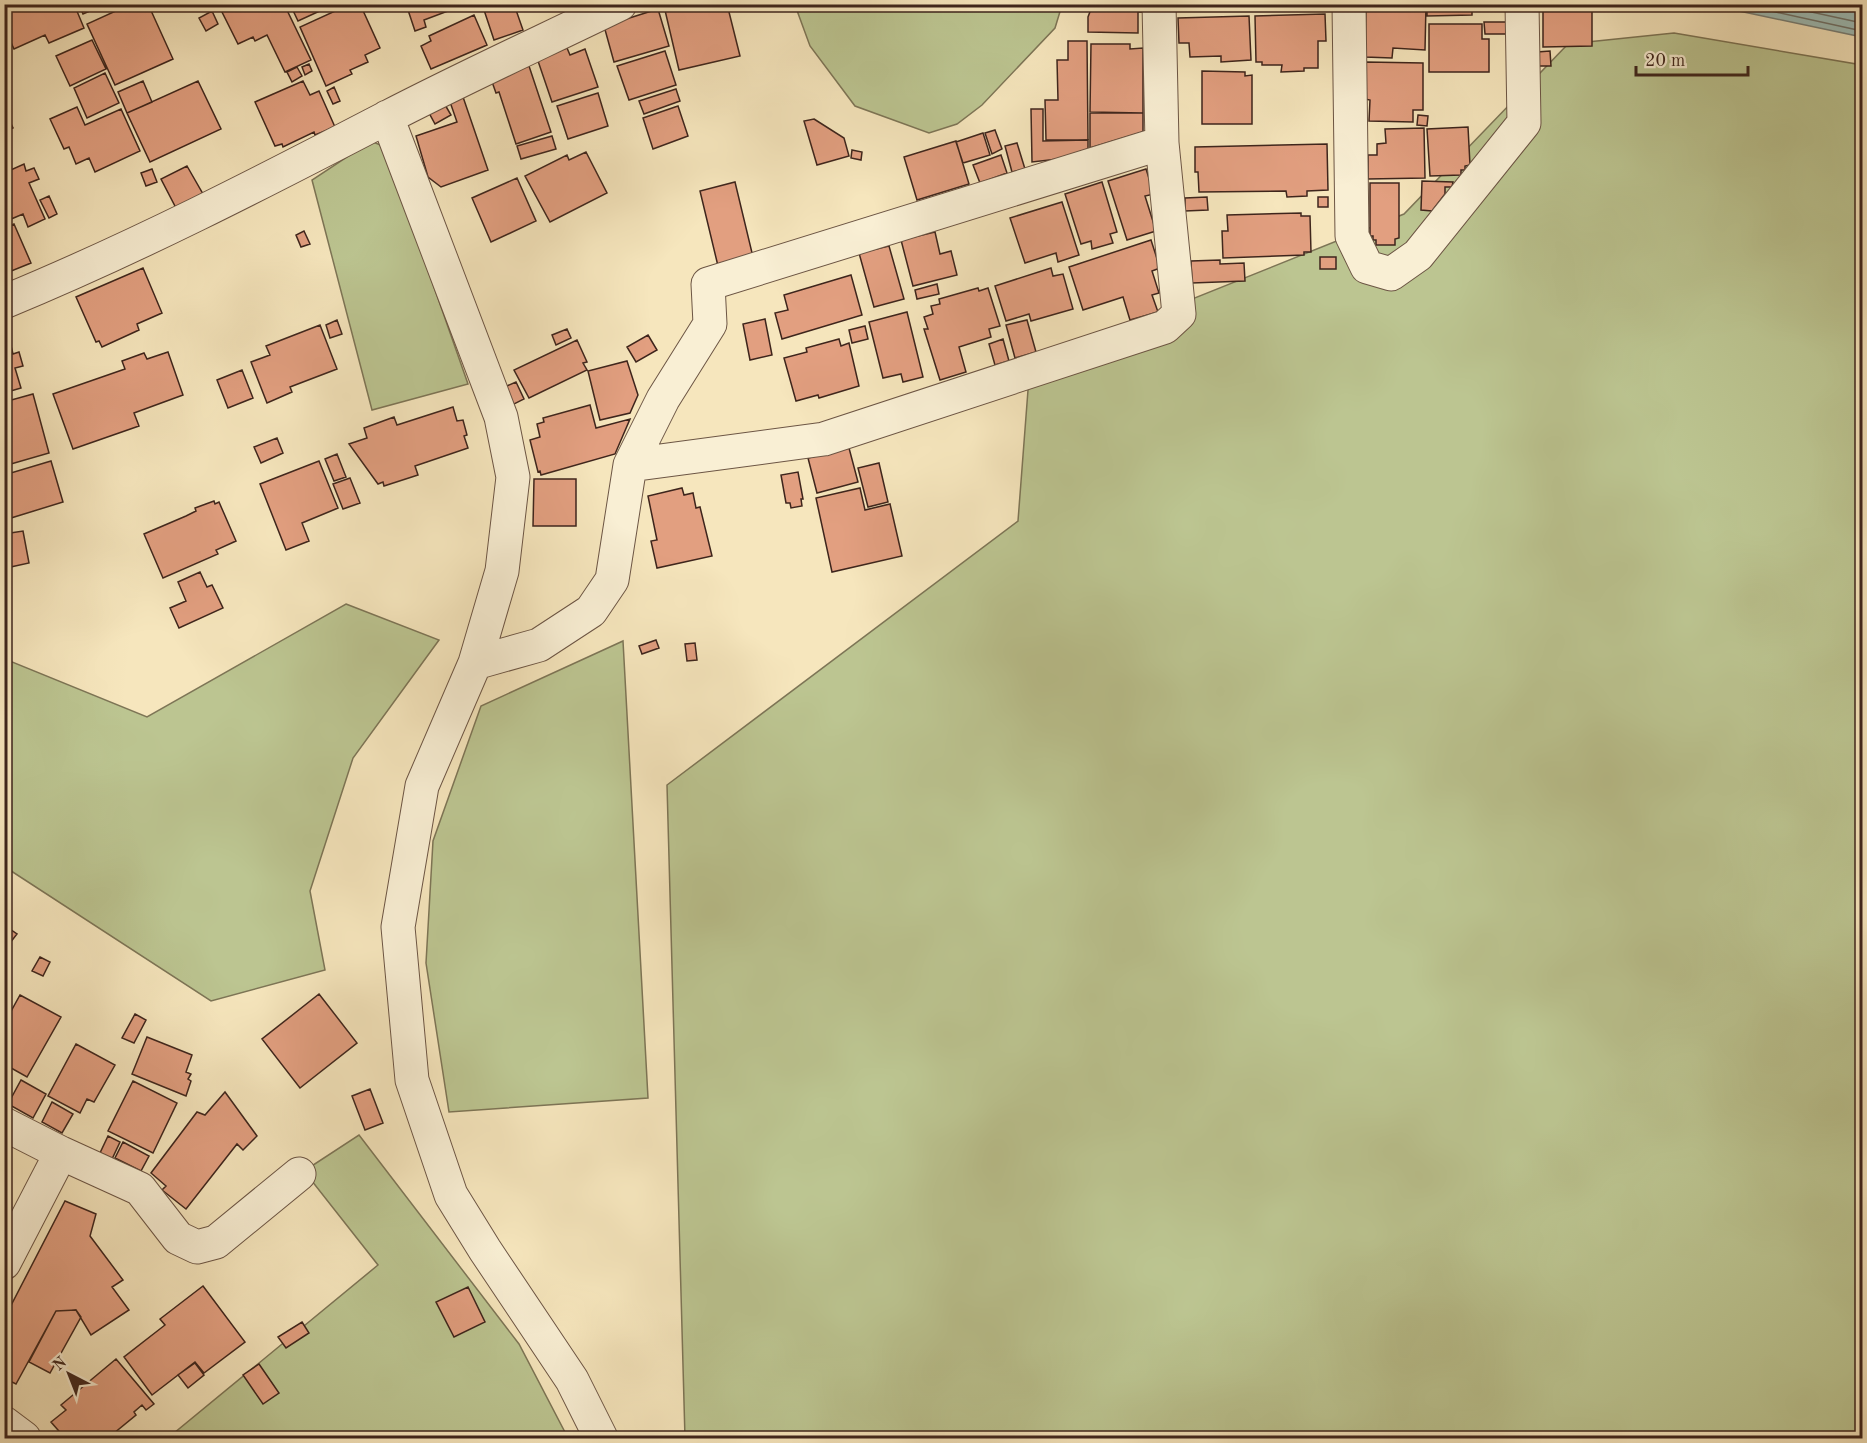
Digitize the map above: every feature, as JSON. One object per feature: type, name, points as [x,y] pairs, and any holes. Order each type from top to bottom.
[{"type":"street","points":[[4,302],[78,272],[308,160],[387,117],[620,4]]},
{"type":"street","points":[[630,465],[824,439],[1166,327],[1179,314],[1162,143],[1159,4]]},
{"type":"street","points":[[1349,4],[1353,236],[1367,267],[1391,274],[1418,255],[1524,123],[1522,4]]},
{"type":"street","points":[[387,117],[501,417],[513,477],[502,571],[475,663],[422,786],[398,927],[412,1080],[451,1195],[484,1250],[572,1380],[601,1438]]},
{"type":"street","points":[[475,663],[539,645],[591,611],[612,580],[630,465],[663,399],[710,324],[708,284],[1162,143]]},
{"type":"street","points":[[4,1124],[140,1189],[178,1238],[197,1247],[216,1242],[299,1174]]},
{"type":"street","points":[[4,1263],[61,1153]]},
{"type":"street","points":[[4,1423],[24,1438]]},
{"type":"green space","points":[[795,4],[1062,5],[1055,28],[982,105],[957,124],[929,133],[855,106],[810,46]]},
{"type":"green space","points":[[1674,33],[1862,65],[1862,1438],[685,1438],[667,785],[1018,521],[1030,364],[1404,214],[1568,44]]},
{"type":"green space","points":[[371,141],[385,147],[468,384],[372,410],[312,180]]},
{"type":"green space","points":[[346,604],[439,640],[353,758],[310,891],[325,970],[211,1001],[5,867],[5,659],[147,717]]},
{"type":"green space","points":[[623,641],[648,1098],[449,1112],[426,963],[433,841],[481,706]]},
{"type":"green space","points":[[359,1135],[519,1344],[568,1438],[168,1438],[378,1265],[304,1171]]},
{"type":"water","points":[[1720,5],[1862,5],[1862,37],[1739,11]]},
{"type":"building","points":[[74,4],[84,28],[49,43],[45,35],[14,49],[4,27],[4,5]]},
{"type":"building","points":[[79,4],[106,4],[83,14]]},
{"type":"building","points":[[131,4],[148,4],[173,59],[115,85],[87,24]]},
{"type":"building","points":[[228,4],[284,4],[311,60],[285,72],[267,35],[255,41],[253,37],[238,44],[220,8]]},
{"type":"building","points":[[290,4],[335,4],[298,21]]},
{"type":"building","points":[[360,4],[380,48],[365,55],[368,62],[350,70],[352,74],[326,86],[300,27],[346,6],[347,9]]},
{"type":"building","points":[[406,4],[464,5],[424,20],[426,27],[415,31]]},
{"type":"building","points":[[482,4],[532,4],[516,10],[523,30],[494,40]]},
{"type":"building","points":[[727,4],[740,56],[679,70],[664,6]]},
{"type":"building","points":[[1093,4],[1142,4],[1142,12],[1138,12],[1138,33],[1088,32],[1088,17]]},
{"type":"building","points":[[1202,4],[1244,4],[1229,5],[1229,10],[1202,11]]},
{"type":"building","points":[[1366,4],[1426,4],[1425,50],[1393,48],[1392,58],[1365,57]]},
{"type":"building","points":[[1427,4],[1472,4],[1472,15],[1427,16]]},
{"type":"building","points":[[1592,7],[1592,46],[1543,47],[1543,8]]},
{"type":"building","points":[[658,9],[669,46],[614,62],[604,26]]},
{"type":"building","points":[[212,11],[218,24],[206,31],[199,18]]},
{"type":"building","points":[[1325,14],[1326,41],[1318,41],[1318,68],[1281,72],[1282,65],[1262,65],[1262,62],[1256,62],[1255,16]]},
{"type":"building","points":[[474,15],[487,45],[431,69],[421,46],[431,41],[429,36]]},
{"type":"building","points":[[1249,16],[1251,60],[1221,62],[1221,56],[1190,57],[1189,43],[1179,43],[1178,18]]},
{"type":"building","points":[[1484,22],[1506,22],[1506,34],[1485,34]]},
{"type":"building","points":[[1429,24],[1482,24],[1482,39],[1489,39],[1489,72],[1429,72]]},
{"type":"building","points":[[92,40],[106,69],[70,86],[56,56]]},
{"type":"building","points":[[1068,41],[1087,41],[1088,140],[1046,140],[1045,100],[1058,100],[1057,60],[1068,60]]},
{"type":"building","points":[[1091,44],[1130,44],[1130,49],[1143,48],[1143,113],[1090,112]]},
{"type":"building","points":[[567,48],[570,55],[585,49],[598,87],[552,102],[537,58]]},
{"type":"building","points":[[665,51],[676,85],[629,100],[617,66]]},
{"type":"building","points":[[1550,51],[1551,66],[1537,66],[1537,52]]},
{"type":"building","points":[[1366,62],[1423,63],[1423,110],[1413,110],[1413,122],[1369,121],[1370,100],[1365,99]]},
{"type":"building","points":[[309,64],[312,71],[305,75],[302,67]]},
{"type":"building","points":[[529,66],[551,132],[516,144],[499,92],[496,93],[491,79]]},
{"type":"building","points":[[297,67],[302,76],[292,82],[287,72]]},
{"type":"building","points":[[1202,71],[1245,72],[1245,76],[1252,75],[1252,124],[1202,124]]},
{"type":"building","points":[[105,73],[119,103],[87,118],[74,88]]},
{"type":"building","points":[[143,81],[152,102],[127,113],[118,92]]},
{"type":"building","points":[[198,81],[221,129],[150,162],[127,113]]},
{"type":"building","points":[[303,81],[310,95],[319,91],[335,127],[315,135],[314,132],[283,147],[282,144],[275,146],[255,102]]},
{"type":"building","points":[[334,87],[340,101],[333,104],[327,91]]},
{"type":"building","points":[[676,89],[680,101],[644,114],[639,101]]},
{"type":"building","points":[[598,93],[608,126],[568,139],[557,106]]},
{"type":"building","points":[[462,94],[488,170],[441,187],[428,177],[416,136],[457,122],[449,99]]},
{"type":"building","points":[[444,103],[451,115],[435,124],[428,111]]},
{"type":"building","points":[[678,106],[688,136],[653,149],[643,118]]},
{"type":"building","points":[[77,107],[85,125],[121,109],[140,151],[95,172],[89,158],[76,164],[69,147],[64,149],[50,119]]},
{"type":"building","points":[[4,109],[13,128],[4,132]]},
{"type":"building","points":[[1031,109],[1043,109],[1043,141],[1088,140],[1088,149],[1058,159],[1032,162]]},
{"type":"building","points":[[1090,113],[1143,113],[1143,132],[1090,148]]},
{"type":"building","points":[[1418,115],[1428,116],[1427,126],[1417,125]]},
{"type":"building","points":[[814,119],[844,138],[849,156],[817,165],[804,121]]},
{"type":"building","points":[[1468,127],[1470,165],[1465,166],[1465,170],[1461,170],[1461,175],[1430,176],[1427,129]]},
{"type":"building","points":[[1424,128],[1425,178],[1368,179],[1368,155],[1377,155],[1377,144],[1386,143],[1385,129]]},
{"type":"building","points":[[995,130],[1002,149],[992,154],[985,133]]},
{"type":"building","points":[[983,133],[990,155],[963,163],[956,142]]},
{"type":"building","points":[[552,136],[556,149],[521,159],[517,146]]},
{"type":"building","points":[[956,141],[969,184],[917,200],[904,157]]},
{"type":"building","points":[[1017,143],[1025,169],[1012,172],[1005,146]]},
{"type":"building","points":[[1327,144],[1328,190],[1307,191],[1307,196],[1287,197],[1286,191],[1199,192],[1198,172],[1195,172],[1195,147]]},
{"type":"building","points":[[852,150],[862,152],[861,160],[851,158]]},
{"type":"building","points":[[586,152],[607,193],[550,222],[525,176],[567,155],[569,160]]},
{"type":"building","points":[[1001,155],[1007,173],[980,183],[973,165]]},
{"type":"building","points":[[24,164],[26,171],[34,168],[39,179],[29,183],[45,219],[28,227],[23,214],[4,222],[4,173]]},
{"type":"building","points":[[187,166],[203,194],[176,208],[161,179]]},
{"type":"building","points":[[152,169],[157,182],[146,186],[141,173]]},
{"type":"building","points":[[1146,169],[1154,194],[1145,196],[1156,231],[1127,240],[1108,181]]},
{"type":"building","points":[[517,178],[536,221],[491,242],[472,198]]},
{"type":"building","points":[[1422,181],[1453,182],[1452,187],[1445,187],[1445,194],[1432,211],[1421,210]]},
{"type":"building","points":[[735,182],[753,257],[718,266],[700,191]]},
{"type":"building","points":[[1102,182],[1117,232],[1110,234],[1113,243],[1092,249],[1091,241],[1081,244],[1065,194]]},
{"type":"building","points":[[1370,183],[1399,183],[1399,238],[1395,239],[1395,245],[1376,245],[1376,240],[1370,236]]},
{"type":"building","points":[[49,196],[57,214],[49,218],[40,200]]},
{"type":"building","points":[[1207,197],[1208,210],[1185,211],[1185,198]]},
{"type":"building","points":[[1318,197],[1328,197],[1328,207],[1318,207]]},
{"type":"building","points":[[1062,202],[1079,255],[1058,262],[1056,253],[1025,263],[1010,218]]},
{"type":"building","points":[[1301,213],[1301,216],[1310,216],[1311,252],[1304,252],[1304,255],[1223,258],[1222,231],[1228,231],[1227,215]]},
{"type":"building","points":[[14,224],[31,263],[4,274],[4,228]]},
{"type":"building","points":[[304,231],[310,244],[301,247],[296,235]]},
{"type":"building","points":[[935,232],[940,254],[951,251],[957,275],[913,286],[901,240]]},
{"type":"building","points":[[1151,240],[1160,268],[1152,271],[1159,293],[1152,295],[1158,312],[1130,320],[1123,297],[1083,310],[1069,267]]},
{"type":"building","points":[[889,246],[904,299],[874,307],[859,253]]},
{"type":"building","points":[[1320,257],[1336,257],[1336,269],[1320,269]]},
{"type":"building","points":[[1220,260],[1220,264],[1244,263],[1245,281],[1192,283],[1191,261]]},
{"type":"building","points":[[143,268],[162,313],[137,324],[139,330],[102,347],[99,341],[96,342],[76,297]]},
{"type":"building","points":[[1051,268],[1053,276],[1063,274],[1073,309],[1031,321],[1029,314],[1006,321],[995,286]]},
{"type":"building","points":[[851,275],[862,315],[782,339],[775,313],[788,310],[784,295]]},
{"type":"building","points":[[937,284],[939,294],[917,299],[915,290]]},
{"type":"building","points":[[978,288],[979,291],[988,288],[1000,326],[989,329],[991,337],[959,347],[966,372],[940,380],[924,329],[928,329],[924,317],[933,314],[931,306],[940,304],[939,299]]},
{"type":"building","points":[[907,312],[923,377],[903,382],[901,374],[883,378],[869,322]]},
{"type":"building","points":[[765,319],[772,355],[750,360],[743,324]]},
{"type":"building","points":[[337,320],[342,334],[330,338],[326,325]]},
{"type":"building","points":[[1027,320],[1036,352],[1015,358],[1006,325]]},
{"type":"building","points":[[320,325],[337,369],[290,387],[292,392],[267,403],[251,362],[270,355],[266,346]]},
{"type":"building","points":[[865,326],[868,339],[852,343],[849,330]]},
{"type":"building","points":[[567,329],[571,338],[556,345],[552,335]]},
{"type":"building","points":[[648,335],[657,350],[636,362],[627,347]]},
{"type":"building","points":[[839,339],[841,346],[849,343],[859,386],[819,398],[818,395],[796,401],[784,358],[807,352],[806,348]]},
{"type":"building","points":[[1003,339],[1009,361],[995,365],[989,344]]},
{"type":"building","points":[[577,340],[587,362],[583,363],[587,370],[529,398],[514,370]]},
{"type":"building","points":[[10,342],[13,354],[19,352],[23,366],[15,368],[21,388],[4,393],[4,344]]},
{"type":"building","points":[[168,352],[183,395],[134,413],[139,426],[73,449],[53,394],[125,369],[122,361],[144,353],[147,359]]},
{"type":"building","points":[[627,361],[638,395],[630,413],[600,420],[588,371]]},
{"type":"building","points":[[242,370],[253,398],[228,408],[217,380]]},
{"type":"building","points":[[516,382],[524,399],[508,407],[500,389]]},
{"type":"building","points":[[33,394],[49,453],[4,466],[4,402]]},
{"type":"building","points":[[590,405],[596,428],[630,419],[615,454],[541,475],[540,471],[538,472],[530,440],[540,437],[537,424],[544,422],[543,418]]},
{"type":"building","points":[[453,407],[457,421],[463,420],[467,435],[464,436],[468,448],[415,466],[418,475],[384,486],[383,482],[378,484],[349,444],[367,438],[364,428],[394,417],[397,425]]},
{"type":"building","points":[[277,438],[283,453],[261,463],[254,447]]},
{"type":"building","points":[[849,448],[858,482],[817,493],[808,458]]},
{"type":"building","points":[[337,454],[346,477],[334,481],[325,459]]},
{"type":"building","points":[[51,461],[63,502],[11,518],[4,497],[4,475]]},
{"type":"building","points":[[319,461],[338,508],[302,523],[309,541],[286,550],[260,484]]},
{"type":"building","points":[[879,463],[888,502],[868,507],[858,468]]},
{"type":"building","points":[[798,472],[803,499],[801,499],[802,506],[791,508],[790,503],[786,503],[781,475]]},
{"type":"building","points":[[350,478],[360,503],[343,509],[333,484]]},
{"type":"building","points":[[534,479],[576,479],[576,526],[533,526]]},
{"type":"building","points":[[682,488],[684,495],[693,493],[696,508],[700,507],[712,556],[657,568],[651,541],[657,540],[648,496]]},
{"type":"building","points":[[860,488],[865,510],[890,504],[902,556],[832,572],[816,498]]},
{"type":"building","points":[[214,501],[215,504],[219,502],[236,541],[216,550],[218,554],[163,578],[144,534]]},
{"type":"building","points":[[23,531],[29,563],[6,568],[4,534]]},
{"type":"building","points":[[200,572],[207,587],[212,585],[223,608],[179,628],[170,608],[186,601],[178,582]]},
{"type":"building","points":[[656,640],[659,648],[642,654],[639,646]]},
{"type":"building","points":[[695,643],[697,660],[687,661],[685,644]]},
{"type":"building","points":[[4,925],[17,934],[10,943],[4,939]]},
{"type":"building","points":[[40,957],[50,962],[43,976],[32,971]]},
{"type":"building","points":[[319,994],[357,1043],[300,1088],[262,1039]]},
{"type":"building","points":[[20,995],[61,1017],[27,1077],[4,1064],[4,1024]]},
{"type":"building","points":[[135,1014],[146,1020],[134,1043],[122,1038]]},
{"type":"building","points":[[147,1037],[192,1055],[186,1072],[191,1074],[188,1079],[191,1081],[186,1096],[132,1074]]},
{"type":"building","points":[[76,1044],[115,1065],[94,1102],[87,1099],[80,1113],[48,1096]]},
{"type":"building","points":[[21,1080],[46,1094],[33,1118],[8,1104]]},
{"type":"building","points":[[133,1081],[177,1103],[153,1153],[108,1131]]},
{"type":"building","points":[[370,1089],[383,1123],[365,1130],[352,1096]]},
{"type":"building","points":[[225,1092],[257,1136],[243,1150],[237,1144],[186,1209],[162,1190],[166,1186],[151,1173],[197,1112],[205,1115]]},
{"type":"building","points":[[52,1102],[73,1114],[62,1133],[42,1122]]},
{"type":"building","points":[[108,1136],[120,1142],[112,1159],[100,1153]]},
{"type":"building","points":[[123,1142],[149,1156],[141,1171],[115,1158]]},
{"type":"building","points":[[65,1201],[96,1214],[90,1236],[123,1280],[112,1287],[129,1310],[91,1335],[76,1310],[56,1311],[16,1384],[4,1378],[4,1319]]},
{"type":"building","points":[[203,1286],[245,1342],[204,1373],[195,1362],[152,1395],[124,1357],[165,1325],[160,1319]]},
{"type":"building","points":[[468,1287],[485,1322],[454,1337],[436,1302]]},
{"type":"building","points":[[76,1310],[81,1317],[50,1373],[29,1362],[56,1311]]},
{"type":"building","points":[[302,1322],[309,1333],[286,1348],[278,1337]]},
{"type":"building","points":[[116,1359],[154,1404],[146,1410],[142,1405],[134,1412],[136,1415],[108,1438],[65,1438],[51,1422],[66,1410],[61,1405]]},
{"type":"building","points":[[195,1363],[204,1375],[188,1388],[178,1375]]},
{"type":"building","points":[[259,1364],[279,1393],[263,1404],[243,1375]]}]
